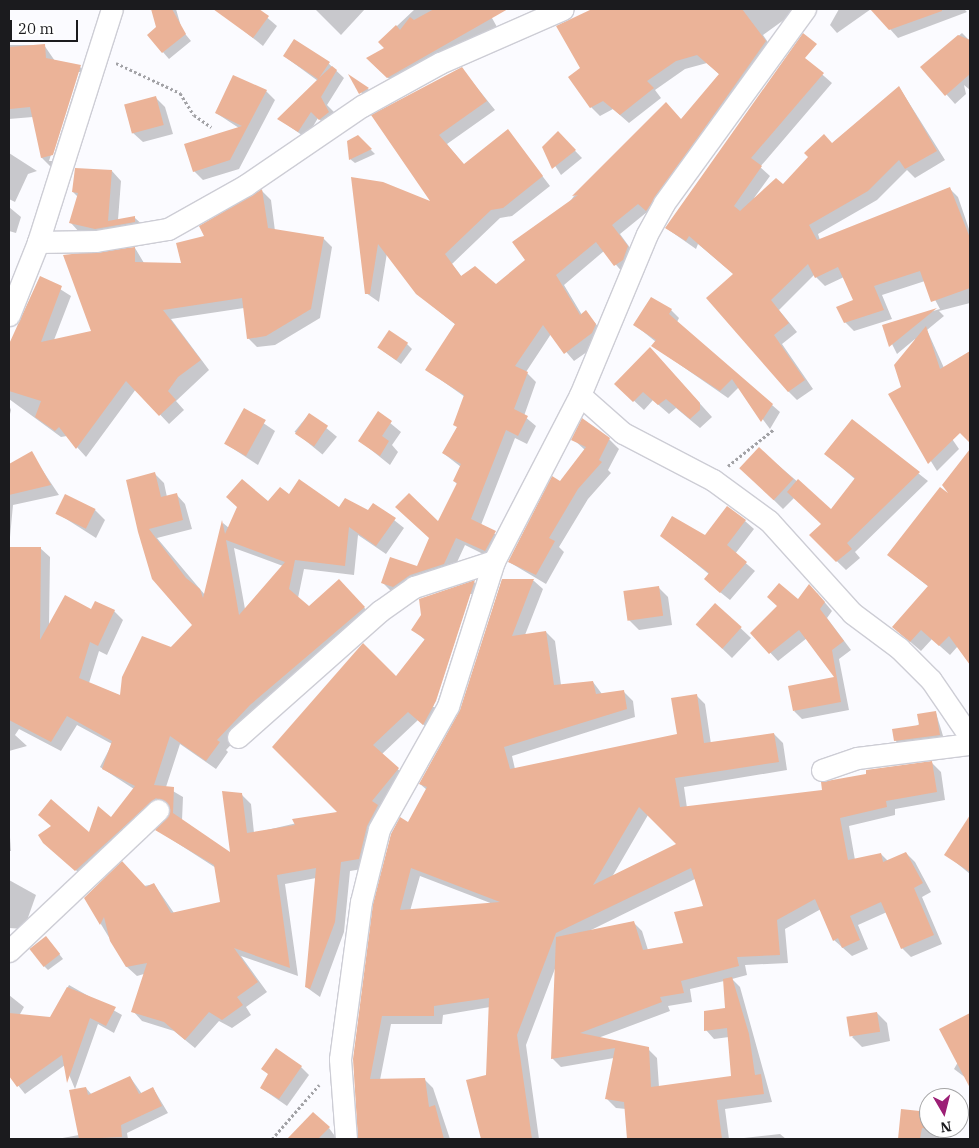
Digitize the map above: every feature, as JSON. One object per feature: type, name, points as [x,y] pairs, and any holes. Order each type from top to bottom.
[{"type":"street","points":[[11,301],[38,242],[112,9]]},
{"type":"street","points":[[38,242],[96,241],[168,229],[246,185],[362,106],[440,63],[564,9]]},
{"type":"street","points":[[346,1139],[340,1100],[340,1059],[361,902],[379,829],[448,706],[494,561],[580,395],[640,249],[664,203],[805,9]]},
{"type":"street","points":[[580,395],[623,433],[714,480],[769,520],[852,613],[899,648],[931,680],[970,737]]},
{"type":"street","points":[[238,737],[380,611],[414,587],[494,561]]},
{"type":"street","points":[[822,770],[857,758],[970,744]]},
{"type":"street","points":[[9,950],[158,810]]},
{"type":"path","points":[[100,48],[124,71],[157,79],[180,93],[194,115],[211,127]]},
{"type":"path","points":[[714,480],[773,430]]},
{"type":"path","points":[[272,1139],[340,1059]]},
{"type":"building","points":[[151,9],[172,9],[186,34],[162,53],[147,35],[156,27]]},
{"type":"building","points":[[213,9],[259,9],[269,16],[253,38]]},
{"type":"building","points":[[434,9],[508,9],[387,78],[366,58],[384,48],[378,42],[396,25],[400,30],[410,17],[414,20]]},
{"type":"building","points":[[592,9],[742,9],[766,41],[646,211],[638,204],[612,225],[628,246],[623,260],[614,266],[596,242],[556,275],[580,315],[586,310],[596,324],[592,333],[564,354],[543,325],[515,366],[528,372],[514,409],[528,416],[518,436],[506,430],[471,519],[496,531],[485,551],[456,538],[444,564],[410,575],[393,587],[381,583],[390,557],[417,566],[429,538],[395,507],[409,493],[438,521],[457,483],[453,481],[461,464],[442,453],[457,427],[453,425],[464,395],[425,370],[455,324],[416,294],[378,244],[370,294],[365,294],[351,177],[383,182],[430,201],[371,115],[462,67],[487,101],[439,135],[464,164],[508,129],[543,176],[503,208],[491,210],[445,254],[461,276],[475,266],[496,284],[525,260],[512,242],[578,195],[572,196],[666,102],[681,119],[719,74],[697,55],[676,61],[647,81],[654,88],[620,115],[603,101],[590,108],[568,77],[580,68],[556,26]]},
{"type":"building","points":[[870,9],[942,9],[942,11],[889,30]]},
{"type":"building","points":[[803,33],[817,44],[805,58],[824,73],[751,158],[762,166],[734,206],[740,211],[776,178],[783,184],[808,157],[804,153],[824,134],[832,143],[899,86],[937,151],[905,169],[899,160],[868,191],[809,225],[817,240],[950,187],[970,238],[970,288],[931,302],[920,271],[874,286],[884,310],[844,323],[836,307],[853,300],[838,267],[815,278],[808,264],[771,300],[789,323],[774,335],[805,380],[788,392],[706,298],[733,274],[689,236],[686,241],[665,228]]},
{"type":"building","points":[[958,35],[970,40],[970,74],[945,96],[920,67]]},
{"type":"building","points":[[294,39],[330,62],[319,78],[332,66],[337,70],[321,97],[329,112],[319,120],[311,112],[298,132],[277,119],[318,79],[283,56]]},
{"type":"building","points":[[45,44],[46,58],[81,65],[53,155],[41,158],[30,107],[10,109],[9,47]]},
{"type":"building","points":[[348,74],[369,88],[359,94]]},
{"type":"building","points":[[233,75],[267,90],[230,160],[193,172],[184,144],[242,126],[215,113]]},
{"type":"building","points":[[156,96],[164,125],[132,134],[124,105]]},
{"type":"building","points":[[558,131],[576,150],[552,169],[542,147]]},
{"type":"building","points":[[358,135],[372,149],[349,160],[347,141]]},
{"type":"building","points":[[75,168],[112,170],[108,221],[135,216],[135,222],[95,229],[69,223],[78,193],[72,192]]},
{"type":"building","points":[[262,189],[268,228],[324,237],[311,309],[266,336],[247,339],[242,298],[163,310],[201,360],[178,377],[168,391],[176,400],[159,416],[126,381],[76,449],[59,427],[55,431],[35,417],[41,401],[9,391],[9,344],[40,276],[62,286],[41,342],[91,331],[63,255],[135,247],[135,262],[181,263],[176,243],[204,236],[199,226]]},
{"type":"building","points":[[651,297],[672,309],[669,314],[773,404],[761,422],[732,379],[720,391],[651,346],[656,340],[633,325]]},
{"type":"building","points":[[937,308],[889,347],[882,325]]},
{"type":"building","points":[[926,326],[940,369],[970,351],[970,443],[960,433],[928,464],[888,394],[901,387],[894,365]]},
{"type":"building","points":[[389,330],[408,343],[396,360],[377,347]]},
{"type":"building","points":[[650,347],[700,403],[700,410],[690,419],[666,399],[658,405],[643,392],[633,402],[614,384]]},
{"type":"building","points":[[244,408],[266,420],[246,456],[224,444]]},
{"type":"building","points":[[378,411],[392,421],[382,436],[389,441],[380,456],[358,441]]},
{"type":"building","points":[[309,413],[328,426],[314,447],[295,434]]},
{"type":"building","points":[[582,418],[610,438],[599,460],[602,462],[578,489],[549,538],[555,541],[536,575],[508,562],[552,476],[560,481],[586,447],[571,440]]},
{"type":"building","points":[[852,419],[920,472],[847,543],[852,549],[836,562],[809,535],[821,524],[787,492],[798,479],[831,509],[855,478],[824,454]]},
{"type":"building","points":[[759,447],[793,479],[774,500],[739,468]]},
{"type":"building","points":[[970,449],[970,665],[949,636],[939,646],[921,630],[910,642],[892,627],[928,586],[887,555],[940,487],[948,493],[942,485]]},
{"type":"building","points":[[32,451],[51,485],[9,495],[9,464]]},
{"type":"building","points":[[155,472],[161,497],[177,493],[183,520],[149,529],[186,578],[200,589],[203,598],[222,520],[225,534],[237,507],[226,497],[242,479],[268,501],[280,487],[289,494],[299,479],[339,507],[345,498],[368,510],[373,503],[396,518],[376,546],[349,527],[345,566],[295,560],[289,589],[309,606],[339,579],[365,607],[250,705],[217,740],[220,742],[206,761],[170,736],[154,785],[174,787],[173,813],[230,852],[222,791],[242,793],[247,833],[295,825],[292,819],[337,812],[272,747],[363,643],[396,676],[425,639],[411,630],[421,615],[419,599],[475,580],[436,701],[423,725],[408,712],[373,745],[399,768],[372,801],[378,805],[367,826],[359,859],[341,862],[335,922],[310,989],[305,987],[316,868],[277,875],[290,968],[234,948],[258,982],[237,997],[243,1005],[222,1020],[209,1012],[185,1040],[164,1022],[131,1012],[147,963],[126,967],[110,941],[104,917],[100,925],[84,898],[122,861],[146,887],[154,883],[171,913],[220,902],[214,865],[155,830],[170,808],[156,798],[75,871],[43,843],[38,835],[51,826],[38,815],[51,799],[89,832],[98,806],[111,817],[135,786],[102,769],[112,741],[67,716],[51,742],[9,720],[9,547],[41,547],[40,640],[65,595],[91,609],[95,601],[115,610],[98,646],[90,642],[79,678],[120,695],[122,677],[142,636],[171,647],[192,625],[152,579],[138,532],[126,480]],"holes":[[[226,540],[285,562],[239,615]]]},
{"type":"building","points":[[65,494],[96,509],[86,529],[55,514]]},
{"type":"building","points":[[727,506],[746,520],[727,545],[747,562],[720,593],[704,579],[709,573],[660,536],[672,516],[705,535]]},
{"type":"building","points":[[502,579],[534,579],[512,636],[546,631],[554,685],[593,681],[596,694],[624,690],[627,709],[504,747],[510,769],[677,734],[671,698],[697,694],[704,743],[774,733],[779,762],[675,778],[680,807],[822,790],[821,782],[866,774],[866,770],[932,761],[937,792],[886,801],[887,807],[840,818],[848,860],[881,853],[883,862],[906,852],[923,883],[914,888],[934,935],[901,949],[881,902],[850,916],[860,940],[842,948],[838,938],[833,941],[815,899],[777,920],[780,955],[737,957],[739,966],[681,981],[684,993],[660,997],[662,1002],[580,1033],[649,1047],[651,1087],[731,1076],[727,1028],[704,1031],[704,1011],[725,1008],[723,979],[732,977],[749,1034],[755,1075],[761,1074],[764,1094],[717,1100],[722,1139],[627,1139],[624,1102],[605,1099],[615,1048],[551,1059],[556,937],[634,921],[643,950],[683,943],[674,912],[703,906],[691,868],[556,933],[517,1035],[532,1139],[481,1139],[466,1080],[486,1075],[489,998],[434,1006],[434,1016],[382,1016],[370,1079],[425,1078],[429,1107],[435,1105],[444,1139],[358,1139],[353,1059],[373,904],[391,834],[400,817],[408,822],[427,787],[419,784],[460,710]],"holes":[[[639,807],[676,844],[593,885]],[[411,868],[500,902],[400,910]]]},
{"type":"building","points":[[779,583],[798,599],[809,584],[825,602],[820,609],[844,641],[832,650],[841,702],[793,711],[788,686],[834,677],[799,630],[769,654],[750,633],[777,606],[767,597]]},
{"type":"building","points":[[659,586],[663,616],[628,621],[623,591]]},
{"type":"building","points":[[715,603],[742,627],[722,649],[696,625]]},
{"type":"building","points":[[936,711],[940,735],[894,741],[892,729],[919,725],[917,714]]},
{"type":"building","points":[[970,815],[970,872],[944,855]]},
{"type":"building","points":[[46,936],[60,954],[44,967],[29,949]]},
{"type":"building","points":[[67,987],[116,1007],[106,1026],[90,1018],[67,1083],[62,1055],[17,1087],[9,1076],[9,1013],[50,1017]]},
{"type":"building","points":[[877,1012],[880,1032],[850,1037],[846,1017]]},
{"type":"building","points":[[970,1013],[970,1088],[939,1029]]},
{"type":"building","points":[[276,1048],[302,1066],[279,1099],[260,1088],[268,1074],[261,1069]]},
{"type":"building","points":[[130,1076],[139,1094],[153,1087],[162,1106],[121,1125],[122,1137],[79,1139],[69,1090],[86,1087],[88,1095]]},
{"type":"building","points":[[901,1109],[919,1111],[920,1139],[898,1139]]},
{"type":"building","points":[[313,1112],[330,1127],[318,1139],[287,1139]]}]
